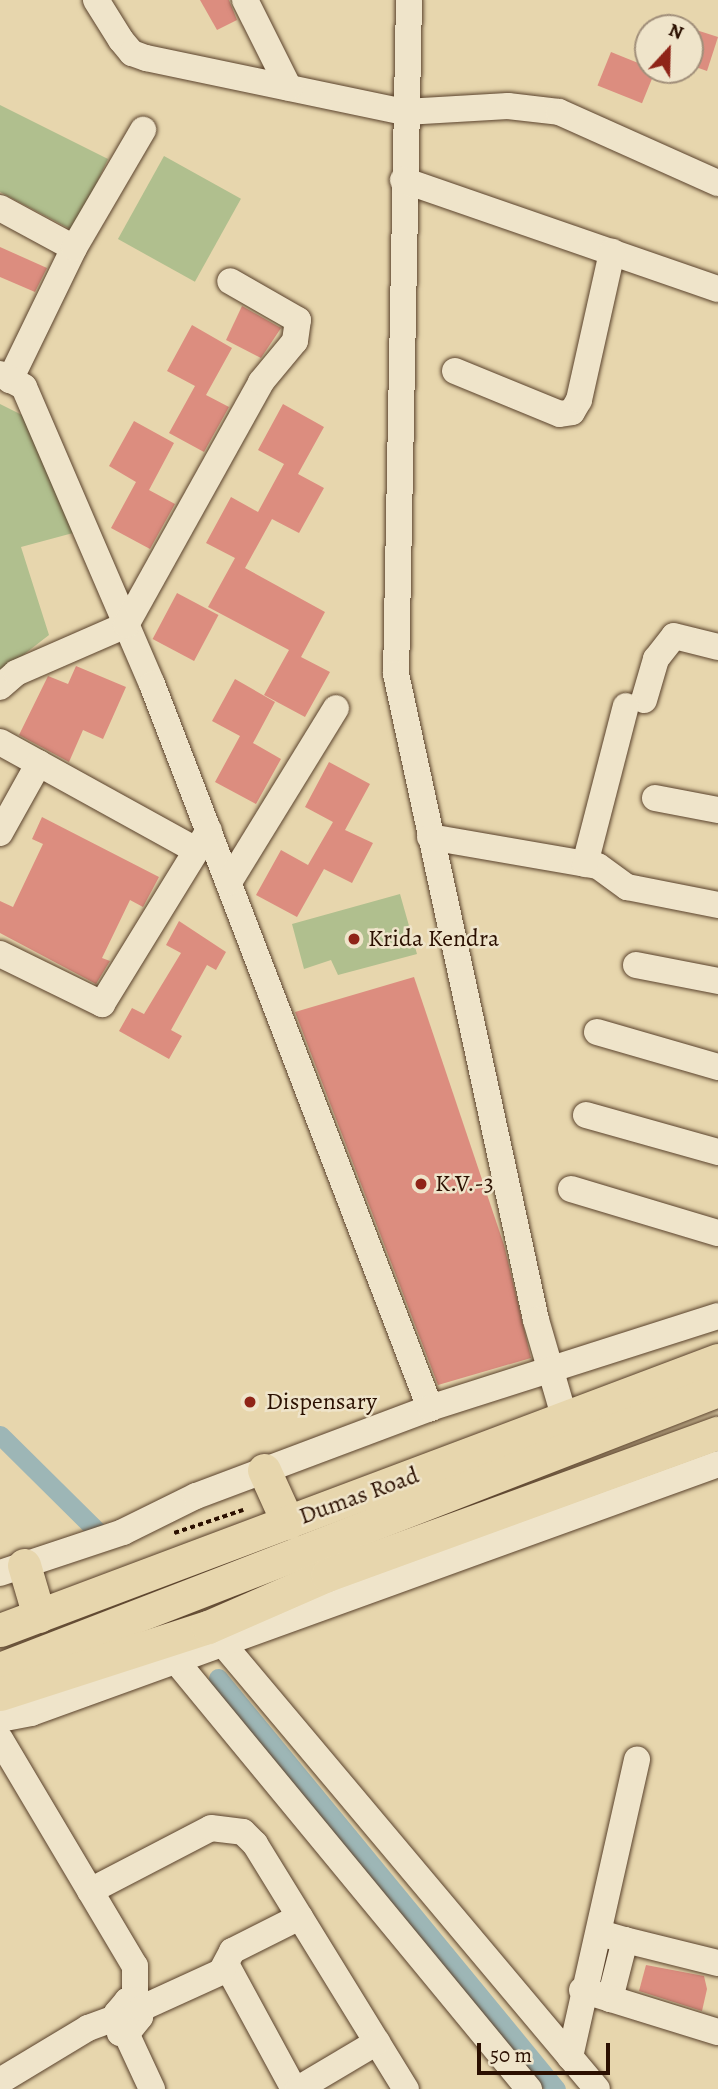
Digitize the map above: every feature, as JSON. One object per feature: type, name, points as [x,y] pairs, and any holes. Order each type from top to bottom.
[{"type":"main road","name":"Dumas Road","points":[[0,1630],[718,1360]]},
{"type":"main road","points":[[0,1669],[171,1606],[203,1586],[718,1390]]},
{"type":"main road","points":[[0,1694],[185,1636],[327,1575],[718,1433]]},
{"type":"main road","points":[[264,1470],[288,1523]]},
{"type":"main road","points":[[12,1569],[39,1616]]},
{"type":"main road","points":[[323,1608],[327,1575]]},
{"type":"main road","points":[[0,1650],[164,1591],[203,1586]]},
{"type":"street","points":[[96,0],[132,53],[405,112],[508,106],[559,112],[718,183]]},
{"type":"street","points":[[245,0],[289,88]]},
{"type":"street","points":[[409,0],[403,180],[396,674],[548,1367],[565,1419]]},
{"type":"street","points":[[143,130],[74,248],[5,377],[24,387],[127,625],[203,840],[229,882],[430,1408]]},
{"type":"street","points":[[403,180],[718,289]]},
{"type":"street","points":[[0,208],[74,248]]},
{"type":"street","points":[[455,371],[560,414],[572,412],[579,400],[612,252]]},
{"type":"street","points":[[0,687],[16,673],[127,625],[261,382],[298,332],[298,320],[230,281]]},
{"type":"street","points":[[585,864],[635,703],[656,659],[674,636],[718,647]]},
{"type":"street","points":[[229,882],[336,708]]},
{"type":"street","points":[[0,742],[38,763],[203,840]]},
{"type":"street","points":[[0,833],[38,763]]},
{"type":"street","points":[[655,798],[718,810]]},
{"type":"street","points":[[430,836],[585,864],[608,870],[637,890],[718,905]]},
{"type":"street","points":[[0,954],[102,1004],[203,840]]},
{"type":"street","points":[[636,965],[718,981]]},
{"type":"street","points":[[597,1032],[718,1067]]},
{"type":"street","points":[[586,1115],[718,1152]]},
{"type":"street","points":[[571,1189],[718,1233]]},
{"type":"street","points":[[12,1569],[123,1532],[196,1496],[430,1408],[548,1367],[718,1316]]},
{"type":"street","points":[[0,1720],[176,1661],[718,1464]]},
{"type":"street","points":[[223,1644],[597,2089]]},
{"type":"street","points":[[176,1661],[529,2089]]},
{"type":"street","points":[[0,1739],[135,1966],[138,2004]]},
{"type":"street","points":[[570,2057],[582,1990],[637,1759]]},
{"type":"street","points":[[90,1891],[211,1828],[226,1827],[243,1832],[254,1844],[406,2089]]},
{"type":"street","points":[[152,2089],[121,2025],[121,2006],[169,1999],[221,1972],[232,1951],[300,1917]]},
{"type":"street","points":[[596,1932],[718,1963]]},
{"type":"street","points":[[610,1999],[625,1940]]},
{"type":"street","points":[[226,1964],[296,2089],[377,2042]]},
{"type":"street","points":[[582,1990],[718,2032]]},
{"type":"street","points":[[1,2085],[88,2028],[121,2025]]},
{"type":"green space","points":[[0,105],[108,159],[74,231],[0,192]]},
{"type":"green space","points":[[164,156],[241,199],[195,282],[118,239]]},
{"type":"green space","points":[[0,404],[26,417],[73,533],[21,547],[49,635],[0,673]]},
{"type":"green space","name":"Krida Kendra","points":[[400,894],[417,954],[338,975],[331,960],[304,969],[292,924]]},
{"type":"building","points":[[200,0],[229,0],[237,20],[217,30]]},
{"type":"building","points":[[704,32],[718,37],[707,71],[704,70]]},
{"type":"building","points":[[611,52],[634,61],[634,84],[650,84],[642,103],[598,85]]},
{"type":"building","points":[[0,247],[47,268],[35,292],[0,277]]},
{"type":"building","points":[[242,306],[281,328],[261,358],[226,340]]},
{"type":"building","points":[[192,325],[232,348],[206,395],[229,407],[204,452],[169,433],[195,386],[167,371]]},
{"type":"building","points":[[283,404],[324,427],[298,474],[324,488],[299,533],[272,519],[245,568],[325,612],[301,657],[330,672],[305,717],[264,695],[289,650],[208,607],[235,558],[206,543],[231,497],[258,512],[284,464],[258,450]]},
{"type":"building","points":[[134,421],[174,443],[149,490],[175,504],[150,549],[111,528],[136,482],[109,466]]},
{"type":"building","points":[[177,593],[218,615],[194,661],[153,639]]},
{"type":"building","points":[[76,666],[126,687],[103,739],[83,730],[69,762],[19,735],[48,676],[68,684]]},
{"type":"building","points":[[235,679],[275,702],[253,743],[281,759],[256,804],[215,782],[240,736],[212,721]]},
{"type":"building","points":[[329,762],[370,784],[345,830],[373,843],[352,883],[324,869],[297,917],[256,895],[281,850],[308,865],[333,822],[305,807]]},
{"type":"building","points":[[42,817],[159,877],[143,907],[130,900],[102,958],[110,961],[96,984],[0,933],[0,901],[13,907],[43,844],[32,839]]},
{"type":"building","points":[[179,921],[226,952],[216,970],[207,965],[171,1030],[182,1036],[169,1059],[119,1031],[132,1008],[144,1014],[181,953],[166,945]]},
{"type":"building","name":"K.V.-3","points":[[414,977],[504,1245],[531,1358],[438,1385],[295,1012]]},
{"type":"building","points":[[646,1965],[704,1976],[707,1989],[702,2011],[639,1991]]},
{"type":"waterway","points":[[0,1435],[100,1534]]},
{"type":"waterway","points":[[218,1678],[556,2089]]},
{"type":"place","name":"Krida Kendra","points":[[354,939]]},
{"type":"place","name":"K.V.-3","points":[[421,1184]]},
{"type":"place","name":"Dispensary","points":[[250,1402]]}]
